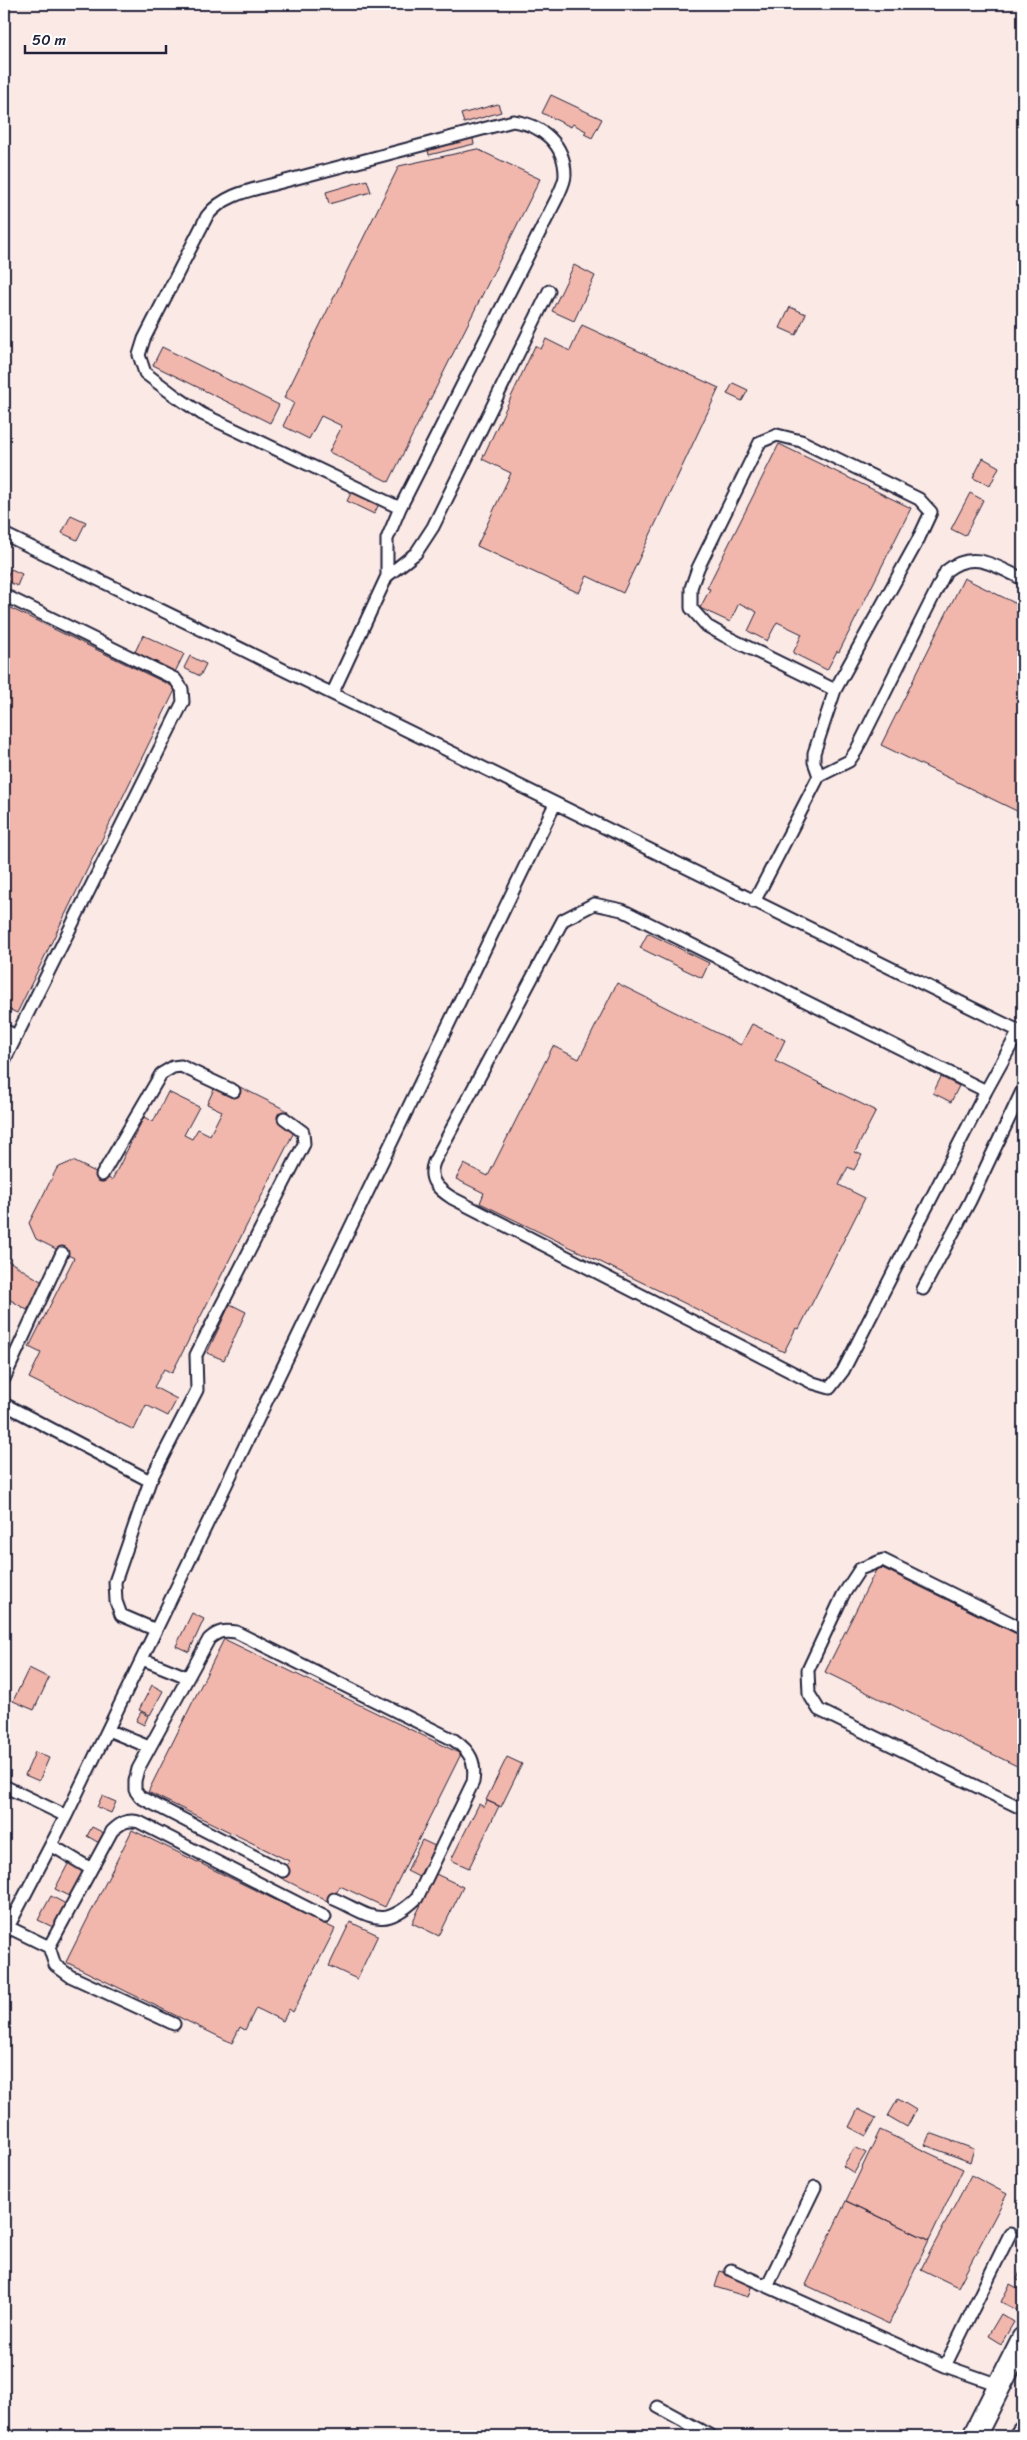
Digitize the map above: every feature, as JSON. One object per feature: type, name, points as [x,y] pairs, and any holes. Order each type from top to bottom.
[{"type":"street","points":[[974,2436],[1023,2339]]},
{"type":"lane","points":[[333,692],[387,576],[387,539],[400,508],[566,177],[561,155],[552,138],[524,123],[512,121],[316,173],[242,193],[219,204],[207,216],[144,339],[139,356],[145,374],[202,414],[400,508]]},
{"type":"lane","points":[[387,576],[416,553],[433,527],[549,291]]},
{"type":"lane","points":[[819,776],[814,762],[814,753],[835,690],[918,540],[931,512],[919,499],[801,441],[777,435],[760,442],[707,547],[691,588],[691,608],[706,626],[835,690]]},
{"type":"lane","points":[[4,534],[333,692],[555,804],[1021,1032],[986,1091],[844,1371],[830,1388],[813,1383],[452,1198],[436,1188],[431,1178],[434,1162],[563,920],[594,904],[622,910],[986,1091]]},
{"type":"lane","points":[[754,902],[819,776],[849,761],[856,751],[946,571],[957,562],[974,559],[1023,579]]},
{"type":"lane","points":[[4,595],[175,679],[182,689],[183,702],[4,1061]]},
{"type":"lane","points":[[49,1946],[6,1931],[108,1730],[555,804]]},
{"type":"lane","points":[[4,1030],[16,1036]]},
{"type":"lane","points":[[102,1175],[161,1074],[173,1067],[181,1066],[234,1091]]},
{"type":"lane","points":[[923,1289],[970,1201],[1023,1089]]},
{"type":"lane","points":[[156,1630],[121,1615],[116,1601],[115,1582],[150,1481],[197,1390],[196,1355],[304,1144],[303,1132],[299,1127],[284,1118]]},
{"type":"lane","points":[[4,1379],[62,1253]]},
{"type":"lane","points":[[4,1404],[150,1481]]},
{"type":"lane","points":[[1023,1629],[883,1560],[860,1569],[843,1595],[808,1670],[809,1694],[820,1710],[1023,1809]]},
{"type":"lane","points":[[283,1872],[140,1797],[135,1790],[135,1781],[149,1747],[209,1639],[217,1632],[226,1630],[236,1632],[454,1740],[466,1749],[474,1764],[473,1782],[417,1898],[404,1910],[389,1918],[376,1918],[334,1899]]},
{"type":"lane","points":[[142,1659],[187,1677]]},
{"type":"lane","points":[[108,1730],[149,1747]]},
{"type":"lane","points":[[4,1786],[66,1816]]},
{"type":"lane","points":[[174,2024],[70,1976],[55,1964],[49,1946],[112,1831],[121,1822],[130,1820],[139,1822],[325,1917]]},
{"type":"lane","points":[[51,1845],[91,1869]]},
{"type":"lane","points":[[768,2286],[815,2188]]},
{"type":"lane","points":[[945,2366],[1010,2234]]},
{"type":"lane","points":[[731,2270],[945,2366],[999,2386]]},
{"type":"lane","points":[[658,2407],[711,2436]]},
{"type":"shaded area","points":[[4,4],[1023,4],[1023,2436],[4,2436]]},
{"type":"building","points":[[551,95],[602,119],[592,138],[584,134],[586,131],[573,124],[571,127],[542,113]]},
{"type":"building","points":[[498,104],[501,112],[464,123],[461,114]]},
{"type":"building","points":[[472,134],[474,144],[429,155],[427,145]]},
{"type":"building","points":[[477,149],[540,179],[389,482],[329,452],[342,426],[321,416],[309,439],[283,426],[294,403],[284,398],[399,166]]},
{"type":"building","points":[[367,180],[371,192],[329,204],[326,192]]},
{"type":"building","points":[[574,265],[595,276],[574,321],[552,311]]},
{"type":"building","points":[[790,307],[806,314],[796,335],[780,328]]},
{"type":"building","points":[[582,325],[719,388],[623,593],[587,576],[579,593],[477,546],[511,473],[482,459],[535,346],[541,349],[546,339],[570,351]]},
{"type":"building","points":[[162,347],[279,405],[270,423],[153,365]]},
{"type":"building","points":[[733,383],[748,390],[742,401],[727,394]]},
{"type":"building","points":[[779,444],[911,508],[839,652],[837,651],[827,670],[793,653],[802,634],[777,622],[767,641],[748,631],[757,612],[739,603],[730,622],[700,608],[710,589],[707,588]]},
{"type":"building","points":[[983,458],[999,467],[990,486],[973,478]]},
{"type":"building","points":[[353,489],[380,502],[374,514],[347,501]]},
{"type":"building","points":[[970,493],[983,500],[965,536],[951,529]]},
{"type":"building","points":[[71,515],[86,522],[77,540],[62,533]]},
{"type":"building","points":[[11,569],[22,574],[17,586],[5,580]]},
{"type":"building","points":[[964,578],[1023,607],[1023,814],[881,745]]},
{"type":"building","points":[[4,605],[176,688],[17,1013],[4,1007]]},
{"type":"building","points":[[143,635],[184,654],[175,672],[135,652]]},
{"type":"building","points":[[190,656],[206,664],[200,676],[184,668]]},
{"type":"building","points":[[648,933],[709,963],[702,978],[640,948]]},
{"type":"building","points":[[617,983],[741,1045],[752,1024],[785,1040],[775,1061],[876,1111],[855,1152],[862,1155],[854,1170],[848,1167],[839,1185],[865,1198],[799,1329],[796,1328],[784,1352],[480,1203],[484,1193],[456,1179],[464,1164],[488,1176],[553,1046],[579,1059]]},
{"type":"building","points":[[941,1077],[959,1086],[951,1102],[933,1093]]},
{"type":"building","points":[[236,1085],[288,1111],[284,1118],[295,1130],[172,1373],[164,1369],[154,1387],[177,1399],[168,1416],[146,1405],[134,1430],[29,1378],[41,1353],[29,1347],[74,1258],[36,1239],[29,1223],[57,1168],[73,1161],[112,1180],[144,1117],[153,1122],[168,1092],[199,1107],[184,1135],[192,1139],[198,1129],[210,1135],[222,1111],[207,1104],[214,1089],[231,1097]]},
{"type":"building","points":[[4,1258],[44,1283],[27,1310],[4,1296]]},
{"type":"building","points":[[230,1304],[246,1312],[224,1360],[207,1353]]},
{"type":"building","points":[[878,1566],[1023,1637],[1023,1769],[825,1672]]},
{"type":"building","points":[[192,1613],[204,1619],[189,1652],[176,1646]]},
{"type":"building","points":[[224,1639],[461,1754],[385,1907],[340,1886],[331,1903],[281,1878],[289,1861],[148,1792]]},
{"type":"building","points":[[29,1668],[49,1678],[34,1710],[13,1701]]},
{"type":"building","points":[[152,1685],[163,1691],[150,1715],[139,1710]]},
{"type":"building","points":[[141,1712],[148,1716],[144,1725],[136,1721]]},
{"type":"building","points":[[35,1752],[49,1758],[39,1781],[25,1775]]},
{"type":"building","points":[[507,1757],[522,1764],[501,1807],[486,1800]]},
{"type":"building","points":[[102,1796],[116,1802],[111,1813],[97,1807]]},
{"type":"building","points":[[487,1801],[499,1806],[469,1868],[451,1860],[479,1804],[484,1807]]},
{"type":"building","points":[[92,1827],[106,1834],[101,1844],[87,1836]]},
{"type":"building","points":[[132,1830],[335,1929],[293,2012],[289,2009],[283,2021],[256,2008],[245,2030],[240,2027],[232,2043],[66,1962]]},
{"type":"building","points":[[422,1840],[435,1846],[419,1877],[407,1871]]},
{"type":"building","points":[[69,1862],[84,1870],[72,1897],[55,1889]]},
{"type":"building","points":[[436,1874],[463,1887],[439,1936],[412,1923]]},
{"type":"building","points":[[51,1896],[66,1904],[53,1927],[38,1920]]},
{"type":"building","points":[[350,1922],[378,1935],[357,1979],[329,1966]]},
{"type":"building","points":[[898,2099],[916,2110],[907,2127],[888,2116]]},
{"type":"building","points":[[858,2109],[876,2118],[866,2136],[849,2127]]},
{"type":"building","points":[[880,2130],[963,2169],[929,2240],[846,2201]]},
{"type":"building","points":[[930,2133],[974,2149],[970,2162],[925,2145]]},
{"type":"building","points":[[855,2147],[866,2153],[854,2173],[843,2166]]},
{"type":"building","points":[[971,2175],[1007,2194],[958,2287],[921,2269]]},
{"type":"building","points":[[846,2201],[929,2240],[889,2324],[806,2285]]},
{"type":"building","points":[[1023,2263],[1023,2282],[1017,2280]]},
{"type":"building","points":[[720,2271],[753,2281],[748,2297],[715,2287]]},
{"type":"building","points":[[1010,2284],[1023,2291],[1023,2299],[1017,2310],[1001,2302]]},
{"type":"building","points":[[1001,2314],[1014,2322],[1001,2344],[988,2336]]},
{"type":"building","points":[[642,2429],[656,2436],[638,2436]]}]
